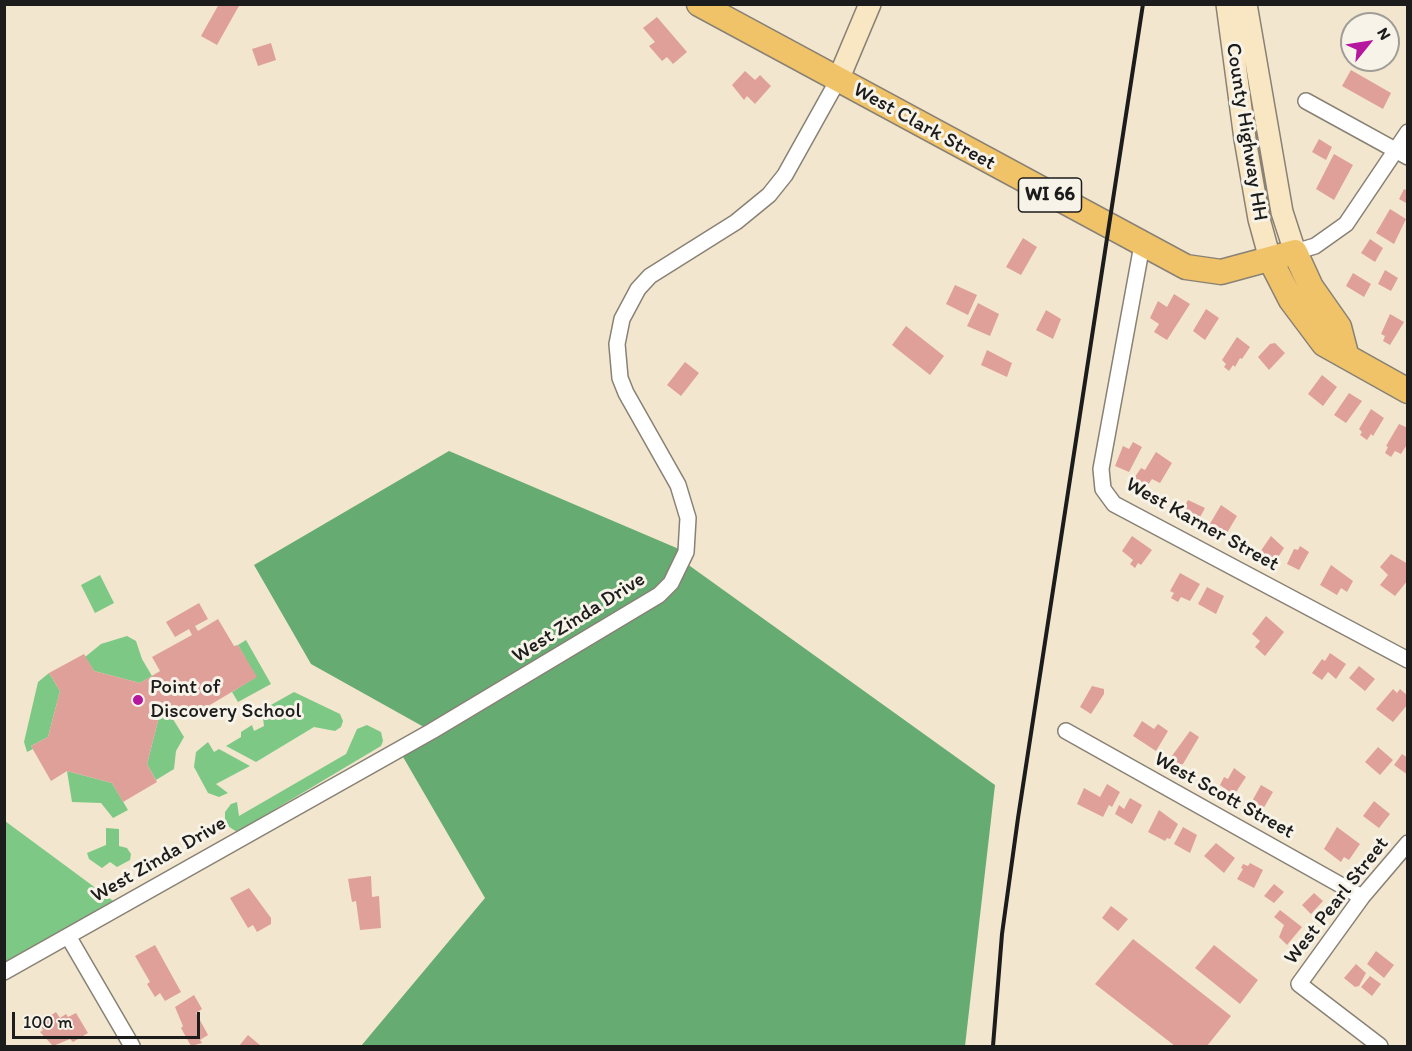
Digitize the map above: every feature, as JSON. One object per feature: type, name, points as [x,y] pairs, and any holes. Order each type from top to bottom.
[{"type":"main road","name":"West Clark Street","points":[[699,4],[1186,267],[1221,272],[1295,252]]},
{"type":"main road","points":[[838,80],[870,4]]},
{"type":"main road","name":"County Highway HH","points":[[1227,4],[1245,139],[1259,219],[1270,259]]},
{"type":"main road","name":"County Highway HH","points":[[1246,4],[1282,212],[1295,252]]},
{"type":"main road","points":[[1295,252],[1311,287],[1339,327],[1346,354]]},
{"type":"main road","points":[[1270,259],[1282,284],[1312,330],[1324,344],[1346,354],[1407,391]]},
{"type":"street","name":"West Zinda Drive","points":[[4,972],[592,637],[648,604],[671,583],[686,552],[688,518],[678,485],[626,393],[621,378],[617,344],[622,319],[638,289],[650,276],[736,222],[769,195],[785,175],[838,80]]},
{"type":"street","points":[[1305,101],[1402,154]]},
{"type":"street","points":[[1295,252],[1315,246],[1346,224],[1402,154],[1407,132]]},
{"type":"street","name":"West Karner Street","points":[[1142,245],[1101,469],[1102,489],[1114,504],[1407,660]]},
{"type":"street","name":"West Scott Street","points":[[1066,731],[1362,897]]},
{"type":"street","name":"West Pearl Street","points":[[1380,1047],[1299,984],[1362,897],[1407,843]]},
{"type":"street","points":[[68,936],[132,1047]]},
{"type":"green space","points":[[449,451],[686,552],[683,561],[995,785],[965,1046],[361,1046],[485,898],[399,750],[431,731],[311,664],[254,565]]},
{"type":"green space","points":[[100,575],[114,603],[95,613],[81,585]]},
{"type":"green space","points":[[127,636],[136,641],[142,659],[152,676],[140,683],[94,671],[85,657],[101,644]]},
{"type":"green space","points":[[246,640],[271,684],[238,702],[232,692],[256,677],[238,645]]},
{"type":"green space","points":[[49,673],[60,691],[48,737],[31,746],[33,749],[27,752],[24,742],[38,682]]},
{"type":"green space","points":[[294,692],[340,714],[343,721],[341,727],[335,731],[314,727],[256,762],[226,746],[241,737],[241,732],[252,725],[254,731],[264,726],[262,710]]},
{"type":"green space","points":[[168,711],[184,737],[176,751],[174,769],[156,780],[147,764],[159,717]]},
{"type":"green space","points":[[367,725],[381,732],[383,741],[381,746],[237,832],[225,824],[225,812],[231,804],[237,802],[239,816],[346,754],[357,729]]},
{"type":"green space","points":[[208,742],[214,752],[219,749],[250,766],[216,784],[228,793],[219,797],[208,793],[194,767],[196,752]]},
{"type":"green space","points":[[67,771],[112,783],[128,810],[113,818],[101,803],[72,802]]},
{"type":"green space","points":[[5,821],[116,903],[5,972]]},
{"type":"green space","points":[[106,828],[119,829],[119,846],[127,848],[131,854],[130,860],[117,867],[110,862],[102,868],[89,859],[87,853],[106,845]]},
{"type":"building","points":[[219,4],[240,4],[217,45],[201,36]]},
{"type":"building","points":[[657,17],[687,52],[673,64],[667,57],[662,61],[649,46],[655,42],[643,28]]},
{"type":"building","points":[[271,43],[276,60],[258,66],[252,49]]},
{"type":"building","points":[[745,71],[755,80],[760,75],[771,86],[755,104],[747,96],[744,100],[732,85]]},
{"type":"building","points":[[1350,72],[1354,72],[1391,93],[1383,109],[1342,86]]},
{"type":"building","points":[[1319,139],[1332,147],[1326,160],[1312,152]]},
{"type":"building","points":[[1334,154],[1353,165],[1334,200],[1316,189]]},
{"type":"building","points":[[1404,189],[1408,191],[1408,204],[1399,199]]},
{"type":"building","points":[[1390,209],[1406,219],[1394,244],[1376,233]]},
{"type":"building","points":[[1023,238],[1037,247],[1021,275],[1006,267]]},
{"type":"building","points":[[1370,239],[1383,248],[1375,262],[1361,253]]},
{"type":"building","points":[[1385,270],[1398,278],[1391,291],[1378,284]]},
{"type":"building","points":[[1353,273],[1371,284],[1364,297],[1346,286]]},
{"type":"building","points":[[955,285],[977,295],[968,315],[946,304]]},
{"type":"building","points":[[1174,294],[1190,304],[1167,340],[1154,332],[1159,324],[1150,318],[1158,301],[1167,307]]},
{"type":"building","points":[[978,303],[999,314],[990,336],[967,326]]},
{"type":"building","points":[[1206,309],[1219,318],[1205,340],[1193,331]]},
{"type":"building","points":[[1046,310],[1061,319],[1053,339],[1036,330]]},
{"type":"building","points":[[1390,314],[1404,322],[1390,345],[1383,341],[1385,336],[1381,334]]},
{"type":"building","points":[[906,326],[944,356],[930,375],[892,345]]},
{"type":"building","points":[[1237,337],[1250,347],[1235,367],[1233,365],[1229,371],[1224,367],[1226,364],[1222,360]]},
{"type":"building","points":[[1275,343],[1285,353],[1269,370],[1258,357],[1270,344]]},
{"type":"building","points":[[987,350],[1012,363],[1007,377],[981,365]]},
{"type":"building","points":[[685,362],[699,373],[681,396],[667,385]]},
{"type":"building","points":[[1322,375],[1337,387],[1323,406],[1308,394]]},
{"type":"building","points":[[1349,393],[1362,401],[1346,423],[1334,415]]},
{"type":"building","points":[[1371,409],[1384,418],[1373,436],[1371,434],[1367,440],[1360,435],[1362,432],[1359,429]]},
{"type":"building","points":[[1399,424],[1408,428],[1408,443],[1401,454],[1395,451],[1391,457],[1385,453],[1388,447],[1386,446]]},
{"type":"building","points":[[1133,442],[1142,447],[1129,472],[1115,466],[1123,446],[1129,449]]},
{"type":"building","points":[[1156,452],[1172,463],[1160,483],[1152,479],[1143,492],[1130,484],[1141,468],[1145,470]]},
{"type":"building","points":[[1188,500],[1205,508],[1197,523],[1192,521],[1190,525],[1178,518]]},
{"type":"building","points":[[1221,505],[1237,516],[1224,538],[1208,527]]},
{"type":"building","points":[[1132,536],[1152,550],[1141,565],[1138,563],[1135,568],[1130,564],[1133,560],[1122,551]]},
{"type":"building","points":[[1271,536],[1284,548],[1275,562],[1260,552]]},
{"type":"building","points":[[1300,546],[1309,552],[1299,570],[1287,564],[1294,549],[1298,550]]},
{"type":"building","points":[[1391,554],[1408,564],[1408,580],[1395,596],[1380,585],[1388,575],[1380,567]]},
{"type":"building","points":[[1331,565],[1353,581],[1347,592],[1341,588],[1337,595],[1320,585]]},
{"type":"building","points":[[1180,573],[1200,584],[1190,601],[1181,597],[1178,602],[1171,598],[1174,593],[1170,591]]},
{"type":"building","points":[[1207,587],[1224,596],[1216,614],[1198,604]]},
{"type":"building","name":"Point of Discovery School","points":[[199,603],[208,619],[195,626],[198,631],[218,619],[234,646],[238,645],[257,677],[188,718],[182,708],[159,717],[147,764],[157,782],[123,802],[112,783],[67,771],[51,781],[31,746],[48,737],[60,691],[49,673],[84,654],[94,671],[140,683],[160,671],[152,657],[192,635],[189,629],[175,637],[166,622]]},
{"type":"building","points":[[1266,616],[1284,632],[1265,656],[1255,647],[1260,641],[1252,634]]},
{"type":"building","points":[[1330,653],[1346,664],[1336,679],[1328,672],[1322,680],[1312,673],[1322,659],[1325,661]]},
{"type":"building","points":[[1359,666],[1375,679],[1365,691],[1349,678]]},
{"type":"building","points":[[1092,686],[1104,689],[1104,694],[1091,714],[1080,707]]},
{"type":"building","points":[[1393,689],[1397,693],[1400,689],[1408,696],[1408,704],[1393,722],[1376,709]]},
{"type":"building","points":[[1142,721],[1154,729],[1158,724],[1168,731],[1156,751],[1133,736]]},
{"type":"building","points":[[1190,731],[1199,737],[1183,764],[1178,765],[1169,760]]},
{"type":"building","points":[[1378,747],[1393,760],[1380,775],[1365,762]]},
{"type":"building","points":[[1402,754],[1408,758],[1408,775],[1394,765]]},
{"type":"building","points":[[1234,768],[1246,777],[1234,795],[1220,785],[1224,777],[1228,779]]},
{"type":"building","points":[[1107,784],[1120,792],[1112,807],[1109,805],[1103,817],[1077,804],[1084,788],[1100,797]]},
{"type":"building","points":[[1261,785],[1273,792],[1263,809],[1251,803]]},
{"type":"building","points":[[1130,798],[1142,805],[1132,824],[1115,814],[1119,805],[1124,809]]},
{"type":"building","points":[[1374,801],[1390,814],[1379,828],[1363,816]]},
{"type":"building","points":[[1159,810],[1178,824],[1170,839],[1167,838],[1165,841],[1148,832]]},
{"type":"building","points":[[1183,827],[1197,835],[1190,853],[1174,844]]},
{"type":"building","points":[[1337,827],[1360,844],[1349,860],[1344,857],[1341,862],[1324,849]]},
{"type":"building","points":[[1216,843],[1235,858],[1224,873],[1204,856]]},
{"type":"building","points":[[1250,863],[1263,870],[1254,888],[1237,879],[1243,869],[1241,868],[1243,864],[1248,866]]},
{"type":"building","points":[[371,876],[372,897],[379,896],[381,928],[360,930],[356,901],[352,902],[348,879]]},
{"type":"building","points":[[1274,884],[1284,892],[1274,903],[1264,896]]},
{"type":"building","points":[[249,888],[271,918],[271,924],[257,932],[253,925],[248,928],[230,898]]},
{"type":"building","points":[[1314,893],[1323,901],[1311,914],[1302,905]]},
{"type":"building","points":[[1111,906],[1128,919],[1118,931],[1102,918]]},
{"type":"building","points":[[1280,910],[1302,927],[1287,945],[1279,937],[1284,925],[1274,917]]},
{"type":"building","points":[[1133,939],[1231,1016],[1207,1046],[1175,1046],[1095,984]]},
{"type":"building","points":[[155,945],[181,992],[165,1001],[160,993],[155,997],[147,984],[150,982],[135,956]]},
{"type":"building","points":[[1214,945],[1258,980],[1240,1004],[1195,968]]},
{"type":"building","points":[[1376,951],[1394,965],[1384,978],[1367,964]]},
{"type":"building","points":[[1356,964],[1366,973],[1359,986],[1355,987],[1344,978]]},
{"type":"building","points":[[1370,976],[1381,984],[1372,996],[1361,987]]},
{"type":"building","points":[[194,995],[202,1009],[196,1013],[208,1035],[200,1040],[202,1043],[191,1046],[181,1028],[183,1026],[175,1007]]},
{"type":"building","points":[[56,1012],[60,1018],[66,1014],[68,1017],[76,1013],[88,1033],[73,1042],[70,1039],[53,1046],[40,1032],[43,1030],[39,1023]]},
{"type":"building","points":[[248,1035],[261,1046],[239,1046]]},
{"type":"railway","points":[[993,1046],[1002,934],[1018,818],[1143,4]]},
{"type":"place","name":"Point of Discovery School","points":[[138,700]]}]
